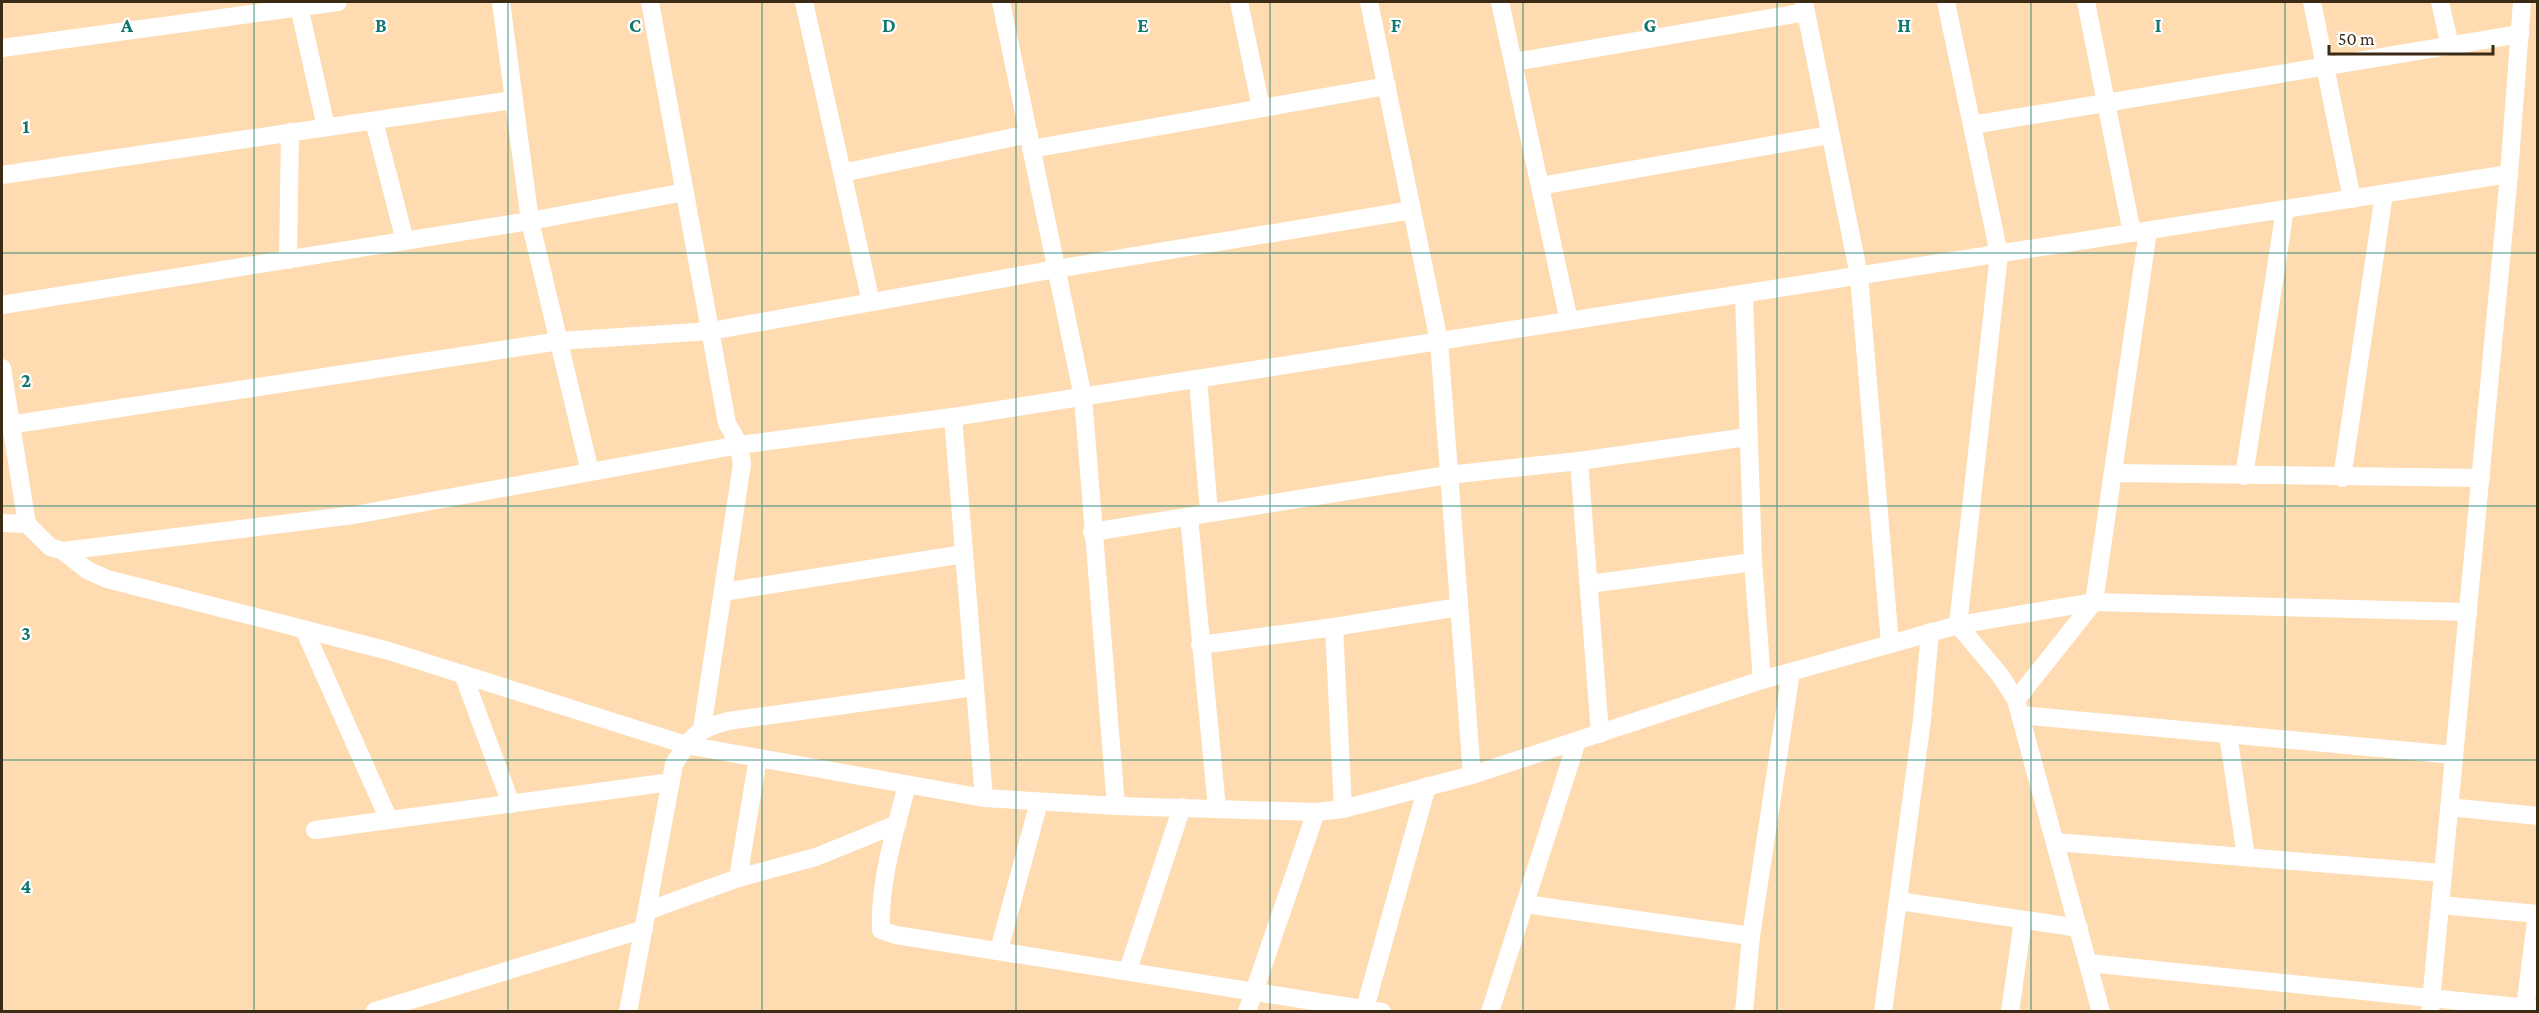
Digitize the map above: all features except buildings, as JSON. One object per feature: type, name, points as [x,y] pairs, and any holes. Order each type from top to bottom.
[{"type":"street","points":[[2,48],[298,5],[338,2]]},
{"type":"street","points":[[501,2],[530,221],[590,472]]},
{"type":"street","points":[[650,2],[727,423],[739,445],[742,464],[702,729]]},
{"type":"street","points":[[804,2],[871,302]]},
{"type":"street","points":[[1001,2],[1083,397],[1092,532],[1116,806]]},
{"type":"street","points":[[1239,2],[1260,108]]},
{"type":"street","points":[[1370,2],[1439,341],[1472,775]]},
{"type":"street","points":[[1500,2],[1569,321]]},
{"type":"street","points":[[1946,2],[2000,254],[1958,625],[2000,675],[2018,707],[2101,1011]]},
{"type":"street","points":[[2018,707],[2094,602],[2114,473],[2140,232],[2106,103],[2086,2]]},
{"type":"street","points":[[2312,2],[2352,199]]},
{"type":"street","points":[[2440,2],[2450,45]]},
{"type":"street","points":[[2431,1004],[2509,174],[2522,2]]},
{"type":"street","points":[[298,5],[326,128]]},
{"type":"street","points":[[1514,62],[1804,7],[1859,276],[1890,644]]},
{"type":"street","points":[[1972,125],[2520,34]]},
{"type":"street","points":[[842,173],[1387,86]]},
{"type":"street","points":[[2,175],[513,100]]},
{"type":"street","points":[[374,121],[405,241]]},
{"type":"street","points":[[288,260],[290,132]]},
{"type":"street","points":[[1540,186],[1829,135]]},
{"type":"street","points":[[63,551],[354,515],[739,445],[953,417],[2509,174]]},
{"type":"street","points":[[2,305],[530,221],[685,192]]},
{"type":"street","points":[[2342,478],[2384,194]]},
{"type":"street","points":[[2244,476],[2285,209]]},
{"type":"street","points":[[7,426],[560,341],[711,331],[1056,269],[1412,210]]},
{"type":"street","points":[[1744,294],[1747,437],[1762,680]]},
{"type":"street","points":[[2,368],[7,426],[27,524],[50,547],[63,551],[87,570],[107,579],[389,651],[686,746],[984,798],[1116,806],[1316,812],[1343,809],[1472,775],[1762,680],[1930,632],[1958,625],[2094,602],[2468,612]]},
{"type":"street","points":[[1198,379],[1209,512]]},
{"type":"street","points":[[953,417],[984,798]]},
{"type":"street","points":[[1092,532],[1448,475],[1579,461],[1747,437]]},
{"type":"street","points":[[1579,461],[1600,734]]},
{"type":"street","points":[[2114,473],[2342,478],[2481,478]]},
{"type":"street","points":[[1189,517],[1217,808]]},
{"type":"street","points":[[2,523],[27,524]]},
{"type":"street","points":[[723,592],[964,554]]},
{"type":"street","points":[[1589,584],[1753,562]]},
{"type":"street","points":[[1200,645],[1334,627],[1459,606]]},
{"type":"street","points":[[1334,627],[1343,809]]},
{"type":"street","points":[[304,629],[389,820]]},
{"type":"street","points":[[1883,1011],[1922,720],[1930,632]]},
{"type":"street","points":[[1744,1011],[1751,936],[1791,672]]},
{"type":"street","points":[[464,674],[511,804]]},
{"type":"street","points":[[628,1011],[674,764],[686,746],[702,729],[728,721],[974,687]]},
{"type":"street","points":[[2018,707],[2228,734],[2454,755]]},
{"type":"street","points":[[2228,734],[2246,857]]},
{"type":"street","points":[[1490,1011],[1577,741]]},
{"type":"street","points":[[738,878],[758,758]]},
{"type":"street","points":[[315,830],[671,782]]},
{"type":"street","points":[[907,785],[880,909],[881,930],[896,935],[1128,970],[1371,1011],[1427,786]]},
{"type":"street","points":[[999,950],[1039,802]]},
{"type":"street","points":[[1128,970],[1182,807]]},
{"type":"street","points":[[2450,807],[2538,816]]},
{"type":"street","points":[[1248,1011],[1316,812]]},
{"type":"street","points":[[375,1011],[645,920],[738,878],[816,857],[897,824]]},
{"type":"street","points":[[2055,842],[2443,873]]},
{"type":"street","points":[[1899,901],[2079,928]]},
{"type":"street","points":[[1525,904],[1751,936]]},
{"type":"street","points":[[2088,963],[2431,1004],[2531,1008],[2537,914],[2440,904]]},
{"type":"street","points":[[2010,1011],[2023,920]]}]
